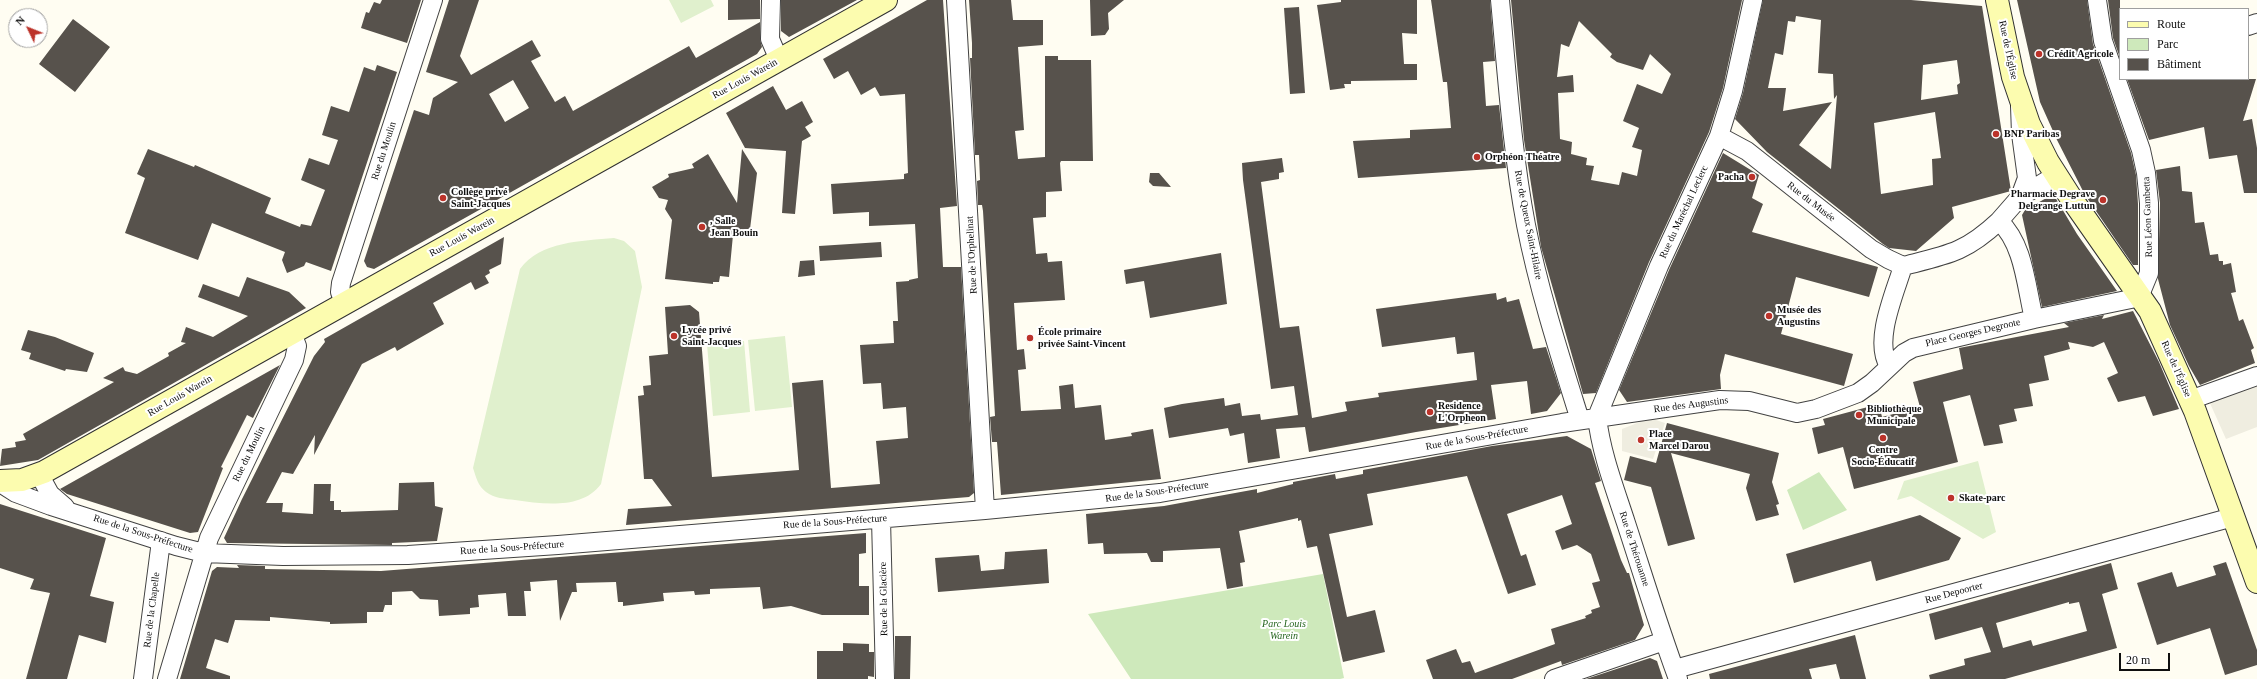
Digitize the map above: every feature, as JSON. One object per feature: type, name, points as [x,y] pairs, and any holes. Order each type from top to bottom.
[{"type":"main road","name":"Rue Louis Warein","points":[[0,482],[22,480],[39,474],[886,0]]},
{"type":"main road","name":"Rue de l'Église","points":[[1997,0],[2020,100],[2034,135],[2056,175],[2097,238],[2150,311],[2190,400],[2257,582]]},
{"type":"street","name":"Rue du Moulin","points":[[344,303],[340,292],[341,283],[433,0]]},
{"type":"street","points":[[771,0],[770,39],[779,60]]},
{"type":"street","name":"Rue de l'Orphelinat","points":[[956,0],[985,510]]},
{"type":"street","name":"Rue de Queux Saint-Hilaire","points":[[1500,0],[1519,185],[1540,285],[1580,420]]},
{"type":"street","name":"Rue du Maréchal Leclerc","points":[[1598,417],[1659,266],[1719,136],[1733,91],[1753,0]]},
{"type":"street","name":"Rue Léon Gambetta","points":[[2097,0],[2103,41],[2117,73]]},
{"type":"street","name":"Rue Léon Gambetta","points":[[2119,80],[2141,150],[2146,173],[2149,265],[2147,280],[2138,294]]},
{"type":"street","name":"Rue de l'Église","points":[[2020,100],[2021,134],[2027,178],[2020,197]]},
{"type":"street","name":"Rue du Musée","points":[[1719,136],[1738,146],[1764,165],[1871,248],[1888,260],[1903,266]]},
{"type":"street","name":"Rue de l'Église","points":[[1999,221],[2020,197],[2056,175]]},
{"type":"street","points":[[1889,366],[1883,353],[1883,337],[1903,266],[1961,250],[1978,240],[1999,221]]},
{"type":"street","name":"Place Georges Degroote","points":[[1889,366],[1904,353],[1921,344],[2034,319],[2016,243],[2011,233],[1999,221]]},
{"type":"street","points":[[2034,319],[2125,301],[2138,294]]},
{"type":"street","name":"Rue du Moulin","points":[[204,553],[223,508],[294,360],[297,346],[292,333]]},
{"type":"street","name":"Rue des Augustins","points":[[1598,417],[1729,399],[1748,401],[1789,412],[1806,412],[1858,393],[1872,383],[1889,366]]},
{"type":"street","points":[[2190,400],[2257,376]]},
{"type":"street","name":"Rue de la Sous-Préfecture","points":[[0,482],[22,495],[161,542],[204,553],[289,556],[422,554],[881,519],[1169,492],[1598,417]]},
{"type":"street","name":"Rue de Thérouanne","points":[[1598,417],[1605,457],[1676,674]]},
{"type":"street","name":"Rue de la Sous-Préfecture","points":[[39,474],[50,494],[72,511]]},
{"type":"street","name":"Rue Depoorter","points":[[1676,674],[2233,517]]},
{"type":"street","name":"Rue de la Glacière","points":[[881,519],[885,679]]},
{"type":"street","name":"Rue de la Chapelle","points":[[143,679],[161,542]]},
{"type":"street","points":[[167,679],[204,553]]},
{"type":"street","points":[[1554,679],[1664,641]]},
{"type":"green space","points":[[669,0],[711,0],[714,6],[681,23]]},
{"type":"green space","points":[[614,238],[624,241],[635,251],[642,287],[601,484],[593,492],[573,502],[550,504],[504,499],[492,496],[481,487],[473,468],[520,269],[528,260],[539,253],[562,244]]},
{"type":"green space","points":[[785,336],[792,407],[755,411],[748,340]]},
{"type":"green space","points":[[744,341],[750,412],[713,416],[707,344]]},
{"type":"green space","name":"Skate-parc","points":[[1978,461],[1996,532],[1983,539],[1911,496],[1897,500],[1904,481]]},
{"type":"green space","points":[[1819,472],[1847,510],[1803,530],[1787,490]]},
{"type":"green space","name":"Parc Louis Warein","points":[[1323,574],[1344,678],[1340,679],[1131,679],[1088,614]]},
{"type":"shaded area","points":[[2257,382],[2257,427],[2226,439],[2209,401]]},
{"type":"shaded area","name":"Place Marcel Darou","points":[[1650,418],[1665,423],[1653,459],[1622,451],[1622,429]]},
{"type":"building","points":[[382,0],[421,0],[407,43],[361,28],[366,12],[369,13],[374,2],[380,4]]},
{"type":"building","name":"Collège privé Saint-Jacques","points":[[449,0],[479,0],[460,56],[471,75],[532,40],[541,56],[531,61],[555,102],[565,96],[573,111],[689,46],[696,58],[760,22],[760,39],[762,47],[757,54],[374,269],[367,267],[364,261],[414,110],[429,115],[433,98],[458,82],[426,72]],"holes":[[[513,80],[529,108],[505,122],[489,94]]]},
{"type":"building","points":[[728,0],[760,0],[760,19],[728,20]]},
{"type":"building","points":[[781,0],[857,0],[789,37],[781,31]]},
{"type":"building","points":[[927,0],[943,0],[957,206],[940,208],[943,267],[961,267],[974,493],[969,497],[626,525],[628,509],[672,506],[652,479],[644,479],[638,396],[644,395],[643,386],[651,385],[649,356],[668,354],[665,307],[690,305],[699,312],[712,477],[799,470],[792,383],[823,380],[831,488],[880,484],[876,441],[908,438],[906,407],[883,409],[881,383],[863,384],[860,345],[894,343],[893,321],[898,321],[896,282],[909,281],[918,278],[915,224],[869,226],[869,212],[833,214],[831,184],[904,179],[904,174],[908,173],[905,94],[880,96],[875,87],[861,95],[848,71],[834,79],[823,59]]},
{"type":"building","points":[[969,0],[1011,0],[1013,20],[1043,20],[1043,45],[1018,47],[1024,130],[1015,131],[1018,159],[1045,157],[1045,56],[1058,56],[1058,60],[1091,60],[1093,161],[1061,161],[1062,191],[1046,192],[1046,217],[1033,218],[1036,254],[1047,253],[1048,262],[1062,261],[1065,300],[1014,303],[1017,350],[1024,349],[1026,369],[1018,370],[1021,411],[1061,409],[1059,386],[1073,384],[1075,408],[1101,405],[1105,440],[1132,436],[1131,433],[1153,429],[1161,479],[1001,495],[997,442],[992,442],[990,417],[995,416],[983,211],[982,205],[978,205],[977,181],[980,180],[979,155],[975,155],[970,58],[972,58],[972,43]]},
{"type":"building","points":[[1090,0],[1124,0],[1108,13],[1109,29],[1105,35],[1091,36]]},
{"type":"building","points":[[1341,0],[1417,0],[1417,34],[1402,33],[1404,64],[1417,64],[1417,80],[1351,81],[1351,84],[1344,84],[1345,88],[1330,90],[1317,5],[1341,2]]},
{"type":"building","points":[[1431,0],[1490,0],[1495,61],[1483,62],[1486,106],[1499,105],[1506,168],[1358,178],[1353,141],[1410,138],[1410,130],[1451,128],[1447,82],[1443,82]]},
{"type":"building","points":[[1511,0],[1742,0],[1723,88],[1709,132],[1649,262],[1596,393],[1583,394],[1541,247],[1524,140]],"holes":[[[1579,21],[1612,54],[1610,57],[1617,62],[1643,70],[1650,54],[1671,74],[1662,94],[1637,84],[1623,121],[1639,128],[1632,147],[1642,150],[1637,176],[1622,172],[1619,185],[1591,180],[1594,166],[1586,165],[1587,158],[1571,154],[1572,142],[1560,139],[1558,93],[1574,92],[1573,75],[1557,77],[1561,44],[1569,47]]]},
{"type":"building","points":[[1763,0],[1911,0],[1982,6],[2011,191],[1952,207],[1954,218],[1916,251],[1889,248],[1767,152],[1735,119],[1743,93]],"holes":[[[1796,16],[1821,20],[1818,73],[1833,74],[1834,99],[1837,95],[1831,169],[1799,145],[1832,102],[1783,111],[1786,88],[1768,88],[1775,53],[1783,55],[1788,21],[1795,22]],[[1957,60],[1960,83],[1957,85],[1958,94],[1921,100],[1923,65]],[[1935,112],[1941,158],[1932,159],[1933,185],[1881,194],[1874,123]]]},
{"type":"building","points":[[2017,0],[2087,0],[2093,44],[2131,153],[2136,175],[2138,204],[2138,265],[2133,265],[2085,195],[2057,140],[2040,102]]},
{"type":"building","points":[[2108,0],[2120,0],[2119,55],[2113,38]]},
{"type":"building","points":[[1299,7],[1305,93],[1290,94],[1284,8]]},
{"type":"building","points":[[73,19],[110,47],[75,92],[39,64]]},
{"type":"building","points":[[377,65],[397,72],[331,271],[306,262],[304,266],[287,273],[282,260],[285,252],[212,223],[198,260],[125,233],[145,178],[137,174],[148,149],[194,167],[195,165],[271,198],[265,213],[300,227],[301,224],[311,226],[325,190],[301,180],[309,158],[329,165],[338,140],[322,135],[331,106],[349,112],[364,67],[375,71]]},
{"type":"building","points":[[2256,79],[2243,121],[2252,119],[2257,148],[2257,193],[2244,193],[2237,155],[2209,159],[2204,127],[2149,140],[2127,80]]},
{"type":"building","points":[[773,86],[786,110],[802,101],[813,122],[805,127],[811,136],[802,141],[795,214],[782,213],[786,151],[745,148],[726,113]]},
{"type":"building","name":", Salle Jean Bouin","points":[[742,149],[757,173],[749,237],[733,235],[729,277],[720,276],[719,282],[713,282],[713,284],[665,279],[672,220],[665,209],[668,200],[659,198],[652,187],[669,177],[668,174],[694,168],[692,164],[708,154],[737,203]]},
{"type":"building","points":[[1723,153],[1759,175],[1752,198],[1763,204],[1752,232],[1878,267],[1869,297],[1796,277],[1781,334],[1853,354],[1844,386],[1725,354],[1720,375],[1721,389],[1627,402],[1619,390],[1669,270]]},
{"type":"building","points":[[1282,158],[1284,172],[1279,173],[1279,179],[1261,182],[1280,328],[1299,326],[1312,418],[1347,411],[1345,402],[1379,397],[1378,393],[1477,380],[1474,352],[1457,354],[1455,337],[1382,347],[1376,309],[1496,293],[1497,300],[1506,297],[1507,302],[1519,299],[1533,349],[1546,347],[1561,393],[1547,411],[1531,414],[1527,381],[1491,385],[1496,419],[1309,452],[1305,427],[1276,429],[1280,458],[1248,463],[1244,433],[1230,436],[1228,428],[1169,438],[1164,408],[1182,404],[1224,398],[1225,406],[1240,403],[1242,416],[1260,414],[1261,420],[1298,415],[1294,386],[1271,389],[1243,180],[1242,163]]},
{"type":"building","points":[[2180,166],[2182,191],[2192,192],[2195,223],[2204,222],[2210,255],[2218,254],[2219,261],[2223,261],[2223,265],[2231,263],[2236,292],[2231,293],[2239,321],[2243,319],[2254,348],[2251,350],[2255,363],[2200,385],[2189,366],[2170,325],[2158,279],[2160,203],[2156,170]]},
{"type":"building","points":[[1150,173],[1159,173],[1171,187],[1153,186],[1149,182]]},
{"type":"building","points":[[2050,196],[2055,197],[2077,234],[2117,291],[2042,307],[2022,215],[2025,210]]},
{"type":"building","points":[[504,237],[501,264],[489,270],[490,273],[485,276],[489,283],[475,290],[471,282],[433,303],[444,324],[397,351],[395,347],[362,364],[314,455],[315,435],[293,474],[282,472],[266,503],[283,503],[282,512],[313,514],[314,484],[331,484],[330,501],[334,501],[334,510],[341,510],[341,512],[398,510],[399,483],[434,482],[435,506],[443,508],[437,541],[392,543],[392,545],[227,543],[224,538],[242,499],[314,356],[325,342],[324,339]]},
{"type":"building","points":[[881,242],[882,257],[820,261],[819,246]]},
{"type":"building","points":[[1221,253],[1227,304],[1150,318],[1144,281],[1126,284],[1124,270]]},
{"type":"building","points":[[814,260],[815,275],[798,277],[800,261]]},
{"type":"building","points":[[247,277],[289,292],[306,308],[38,460],[0,466],[2,449],[16,447],[15,442],[26,440],[23,434],[114,382],[103,378],[123,367],[125,371],[137,374],[169,356],[168,353],[186,343],[181,342],[186,327],[213,337],[248,316],[198,297],[203,284],[239,297]]},
{"type":"building","points":[[2133,311],[2159,362],[2179,409],[2153,416],[2145,396],[2118,402],[2107,378],[2118,373],[2104,342],[2093,347],[2068,342],[2070,349],[2044,356],[2049,380],[2029,384],[2033,406],[2014,409],[2017,421],[1999,425],[2003,443],[1984,446],[1970,395],[1943,402],[1958,462],[1854,489],[1843,447],[1818,454],[1812,428],[1825,425],[1823,419],[1879,404],[1882,417],[1920,407],[1913,382],[1963,369],[1959,348],[2069,327],[2064,323],[2104,315],[2102,319]]},
{"type":"building","points":[[28,330],[55,337],[94,353],[87,372],[66,369],[65,371],[29,359],[31,353],[21,350]]},
{"type":"building","points":[[280,365],[253,418],[247,415],[221,467],[223,468],[198,532],[190,533],[67,494],[60,489]]},
{"type":"building","points":[[1667,423],[1779,453],[1772,482],[1779,504],[1776,505],[1779,515],[1756,521],[1746,488],[1750,474],[1671,453],[1695,539],[1668,546],[1651,487],[1624,480],[1630,456],[1656,463]]},
{"type":"building","points":[[1567,436],[1591,449],[1601,481],[1595,483],[1621,560],[1627,573],[1629,573],[1644,625],[1635,640],[1562,665],[1561,661],[1512,679],[1433,679],[1426,660],[1456,649],[1462,663],[1470,661],[1475,673],[1555,644],[1551,629],[1586,618],[1585,616],[1592,613],[1591,610],[1600,607],[1592,583],[1600,581],[1591,554],[1577,545],[1562,550],[1555,531],[1572,524],[1562,495],[1507,514],[1521,556],[1526,554],[1536,585],[1508,594],[1467,476],[1367,494],[1373,525],[1329,534],[1347,617],[1375,610],[1385,652],[1343,662],[1317,546],[1307,548],[1301,520],[1298,521],[1298,518],[1239,531],[1245,562],[1240,563],[1243,586],[1227,589],[1220,548],[1163,551],[1163,562],[1151,562],[1147,553],[1104,554],[1103,543],[1088,544],[1086,514],[1164,506],[1257,489],[1257,493],[1293,484],[1293,482],[1335,474],[1336,479],[1363,474],[1363,470],[1492,446]]},
{"type":"building","points":[[0,504],[106,538],[90,596],[114,602],[106,643],[79,635],[67,679],[26,679],[50,593],[30,589],[34,579],[0,568]]},
{"type":"building","points":[[1920,515],[1961,538],[1949,560],[1876,581],[1871,561],[1794,583],[1786,554]]},
{"type":"building","points":[[866,533],[866,553],[859,554],[859,586],[869,586],[869,615],[822,615],[791,606],[763,609],[760,587],[710,589],[710,594],[695,595],[694,591],[663,593],[664,601],[623,606],[623,602],[618,602],[616,582],[576,583],[577,592],[572,592],[560,621],[557,580],[530,582],[531,591],[524,591],[526,616],[508,616],[506,593],[478,595],[479,607],[470,608],[470,614],[439,616],[438,600],[420,599],[412,591],[392,592],[392,605],[385,605],[383,612],[367,612],[367,623],[330,624],[330,622],[270,617],[270,621],[235,620],[228,643],[215,639],[206,668],[230,676],[230,679],[180,679],[212,571],[217,567],[239,568],[237,565],[265,566],[265,569],[381,571]]},
{"type":"building","points":[[1047,549],[1049,583],[938,592],[935,558],[979,555],[981,571],[1004,569],[1005,552]]},
{"type":"building","points":[[2226,562],[2257,650],[2257,665],[2225,675],[2210,628],[2157,645],[2137,583],[2172,572],[2177,587],[2216,575],[2213,566]]},
{"type":"building","points":[[2111,563],[2118,589],[2102,594],[2117,648],[2005,679],[1930,679],[1929,675],[1965,665],[1964,659],[1991,652],[1982,627],[1935,640],[1929,614]],"holes":[[[2069,602],[2069,604],[2079,602],[2087,631],[2033,646],[2031,640],[2003,648],[1996,623]]]},
{"type":"building","points":[[1855,635],[1866,679],[1840,679],[1836,664],[1809,669],[1812,679],[1710,679],[1709,674]]},
{"type":"building","points":[[895,636],[911,636],[910,679],[895,679]]},
{"type":"building","points":[[843,643],[869,644],[869,652],[874,652],[874,677],[868,676],[868,679],[817,679],[817,651],[843,651]]},
{"type":"building","points":[[1650,658],[1657,661],[1663,679],[1586,679]]},
{"type":"place","name":"Crédit Agricole","points":[[2039,54]]},
{"type":"place","name":"BNP Paribas","points":[[1996,134]]},
{"type":"place","name":"Orphéon Théatre","points":[[1477,157]]},
{"type":"place","name":"Pacha","points":[[1752,177]]},
{"type":"place","name":"Collège privé Saint-Jacques","points":[[443,198]]},
{"type":"place","name":"Pharmacie Degrave Delgrange Luttun","points":[[2103,200]]},
{"type":"place","name":", Salle Jean Bouin","points":[[702,227]]},
{"type":"place","name":"Musée des Augustins","points":[[1769,316]]},
{"type":"place","name":"Lycée privé Saint-Jacques","points":[[674,336]]},
{"type":"place","name":"École primaire privée Saint-Vincent","points":[[1030,338]]},
{"type":"place","name":"Residence L'Orpheon","points":[[1430,412]]},
{"type":"place","name":"Bibliothèque Municipale","points":[[1859,415]]},
{"type":"place","name":"Centre Socio-Éducatif","points":[[1883,438]]},
{"type":"place","name":"Place Marcel Darou","points":[[1641,440]]},
{"type":"place","name":"Skate-parc","points":[[1951,498]]}]
